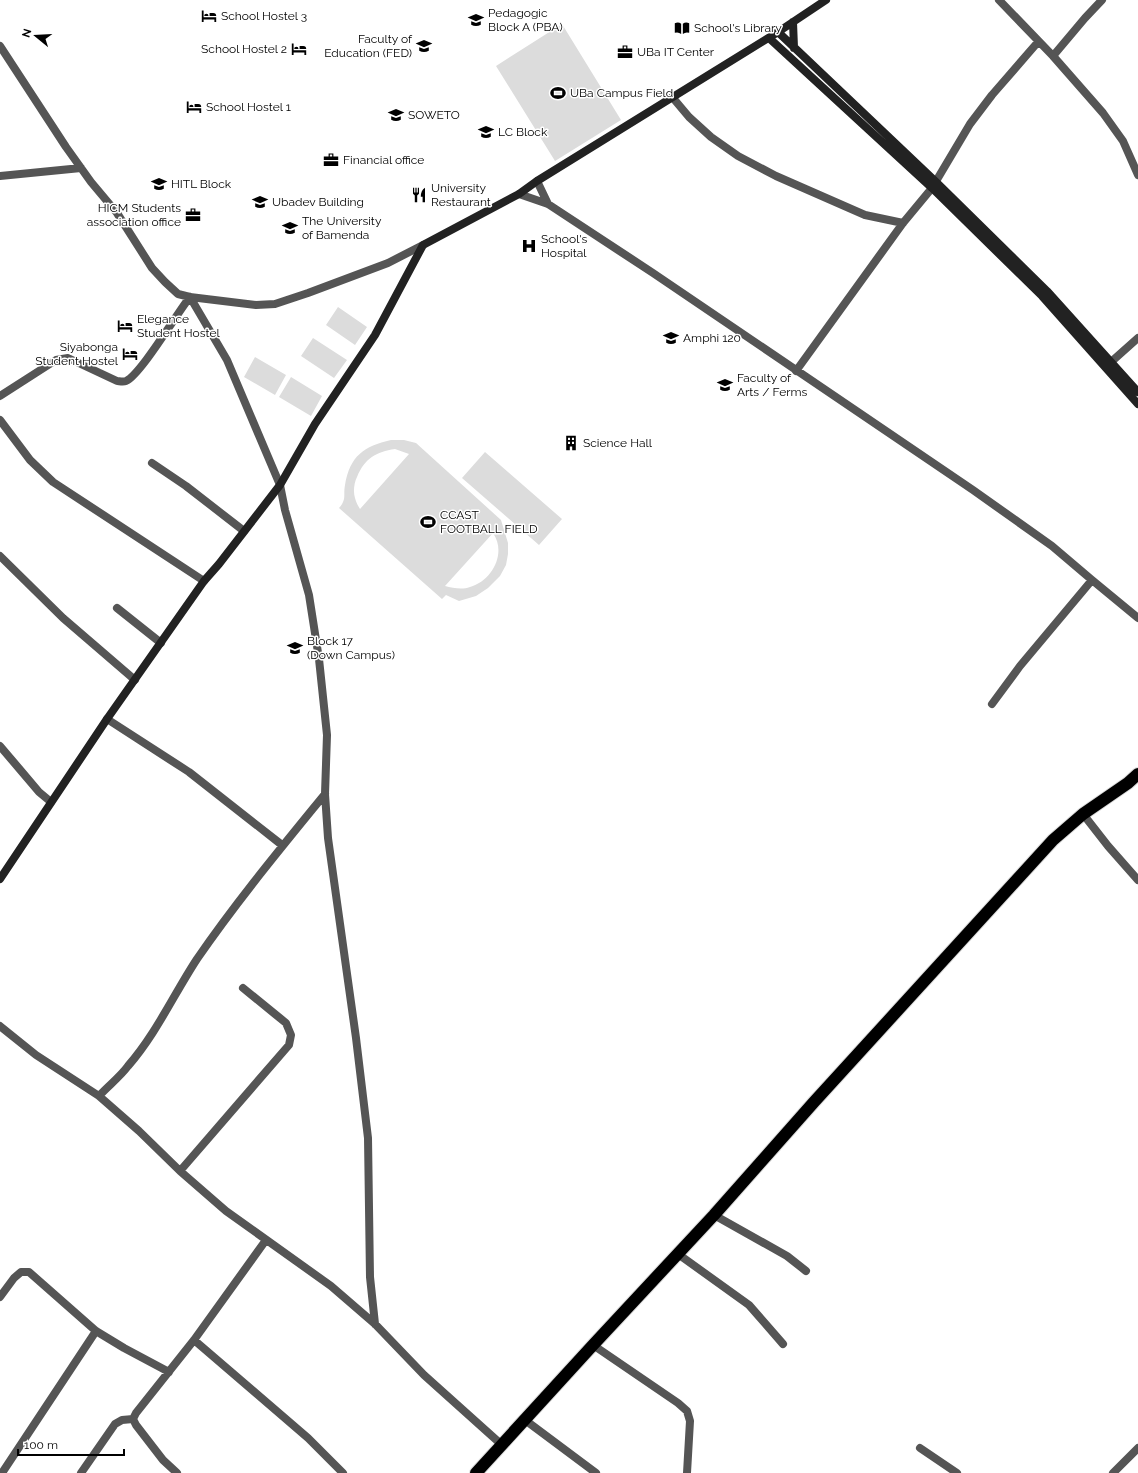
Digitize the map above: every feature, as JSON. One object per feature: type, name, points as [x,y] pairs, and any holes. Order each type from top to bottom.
[{"type":"highway","points":[[476,1473],[714,1215],[819,1097],[1053,840],[1083,814],[1133,781],[1138,774]]},
{"type":"street","points":[[0,46],[81,168],[117,213],[152,268],[165,282],[178,294],[190,297],[256,305],[274,304],[388,263],[519,194],[537,181],[769,38],[826,0]]},
{"type":"street","points":[[999,0],[1053,56],[1103,113],[1123,141],[1138,175]]},
{"type":"street","points":[[1053,56],[1102,0]]},
{"type":"street","points":[[793,22],[794,48]]},
{"type":"street","points":[[778,32],[934,185],[1047,292],[1138,392]]},
{"type":"street","points":[[769,38],[934,185],[1042,296],[1138,404]]},
{"type":"street","points":[[796,371],[903,223],[934,185],[970,124],[992,95],[1038,42]]},
{"type":"street","points":[[673,98],[689,117],[711,137],[738,156],[783,179],[865,215],[903,223]]},
{"type":"street","points":[[0,176],[81,168]]},
{"type":"street","points":[[537,181],[548,204]]},
{"type":"street","points":[[519,194],[548,204],[653,273],[1052,546],[1138,618]]},
{"type":"street","points":[[0,879],[107,719],[204,581],[280,485],[315,424],[375,335],[423,245]]},
{"type":"street","points":[[0,396],[56,360],[68,358],[117,381],[126,381],[135,374],[190,297]]},
{"type":"street","points":[[190,297],[227,360],[280,485],[285,510],[310,595],[327,735],[325,794],[328,838],[356,1038],[368,1138],[370,1277],[374,1324]]},
{"type":"street","points":[[1111,362],[1138,338]]},
{"type":"street","points":[[0,420],[30,460],[53,482],[204,581]]},
{"type":"street","points":[[152,463],[186,486],[244,531]]},
{"type":"street","points":[[0,556],[63,618],[135,680]]},
{"type":"street","points":[[992,704],[1020,666],[1092,580]]},
{"type":"street","points":[[117,608],[161,643]]},
{"type":"street","points":[[107,719],[189,772],[282,845]]},
{"type":"street","points":[[0,746],[39,792],[51,802]]},
{"type":"street","points":[[99,1096],[128,1066],[143,1046],[204,949],[233,908],[282,845],[325,794]]},
{"type":"street","points":[[1083,814],[1108,846],[1138,880]]},
{"type":"street","points":[[180,1171],[289,1045],[291,1035],[286,1023],[243,988]]},
{"type":"street","points":[[0,1026],[36,1055],[99,1096],[139,1131],[180,1171],[226,1211],[331,1286],[374,1324],[424,1374],[502,1445]]},
{"type":"street","points":[[714,1215],[788,1256],[806,1271]]},
{"type":"street","points":[[177,1473],[136,1426],[134,1419],[136,1413],[194,1340],[266,1240]]},
{"type":"street","points":[[678,1254],[749,1305],[783,1344]]},
{"type":"street","points":[[0,1297],[14,1278],[22,1272],[29,1272],[96,1331],[169,1372]]},
{"type":"street","points":[[2,1473],[96,1331]]},
{"type":"street","points":[[194,1340],[308,1438],[343,1473]]},
{"type":"street","points":[[593,1345],[678,1403],[687,1411],[690,1421],[687,1473]]},
{"type":"street","points":[[81,1473],[115,1424],[122,1420],[134,1419]]},
{"type":"street","points":[[525,1420],[596,1473]]},
{"type":"street","points":[[920,1448],[957,1473]]},
{"type":"street","points":[[1113,1473],[1138,1448]]},
{"type":"shaded area","name":"UBa Campus Field","points":[[562,24],[621,120],[555,161],[496,66]]},
{"type":"shaded area","points":[[338,307],[367,327],[355,345],[326,325]]},
{"type":"shaded area","points":[[313,338],[347,360],[334,378],[301,356]]},
{"type":"shaded area","points":[[255,357],[286,375],[275,395],[244,377]]},
{"type":"shaded area","points":[[291,377],[322,396],[311,416],[279,397]]},
{"type":"shaded area","name":"CCAST FOOTBALL FIELD","points":[[404,440],[416,443],[501,520],[508,543],[506,565],[500,576],[488,588],[476,596],[459,601],[446,595],[442,599],[339,508],[344,499],[344,488],[350,467],[366,449],[381,442]],"holes":[[[395,449],[409,454],[360,509],[354,496],[355,482],[360,470],[372,457],[382,452]],[[493,533],[497,541],[498,557],[491,573],[478,584],[467,588],[445,586]]]},
{"type":"shaded area","points":[[485,452],[562,519],[539,545],[462,478]]},
{"type":"place","name":"School Hostel 3","points":[[209,16]]},
{"type":"place","name":"Pedagogic Block A (PBA)","points":[[476,20]]},
{"type":"place","name":"School's Library","points":[[682,28]]},
{"type":"place","name":"Faculty of Education (FED)","points":[[424,46]]},
{"type":"place","name":"School Hostel 2","points":[[299,49]]},
{"type":"place","name":"UBa IT Center","points":[[625,52]]},
{"type":"place","name":"UBa Campus Field","points":[[558,93]]},
{"type":"place","name":"School Hostel 1","points":[[194,107]]},
{"type":"place","name":"SOWETO","points":[[396,115]]},
{"type":"place","name":"LC Block","points":[[486,132]]},
{"type":"place","name":"Financial office","points":[[331,160]]},
{"type":"place","name":"HITL Block","points":[[159,184]]},
{"type":"place","name":"University Restaurant","points":[[419,195]]},
{"type":"place","name":"Ubadev Building","points":[[260,202]]},
{"type":"place","name":"HICM Students association office","points":[[193,215]]},
{"type":"place","name":"The University of Bamenda","points":[[290,228]]},
{"type":"place","name":"School's Hospital","points":[[529,246]]},
{"type":"place","name":"Elegance Student Hostel","points":[[125,326]]},
{"type":"place","name":"Amphi 120","points":[[671,338]]},
{"type":"place","name":"Siyabonga Student Hostel","points":[[130,354]]},
{"type":"place","name":"Faculty of Arts / Ferms","points":[[725,385]]},
{"type":"place","name":"Science Hall","points":[[571,443]]},
{"type":"place","name":"CCAST FOOTBALL FIELD","points":[[428,522]]},
{"type":"place","name":"Block 17 (Down Campus)","points":[[295,648]]}]
